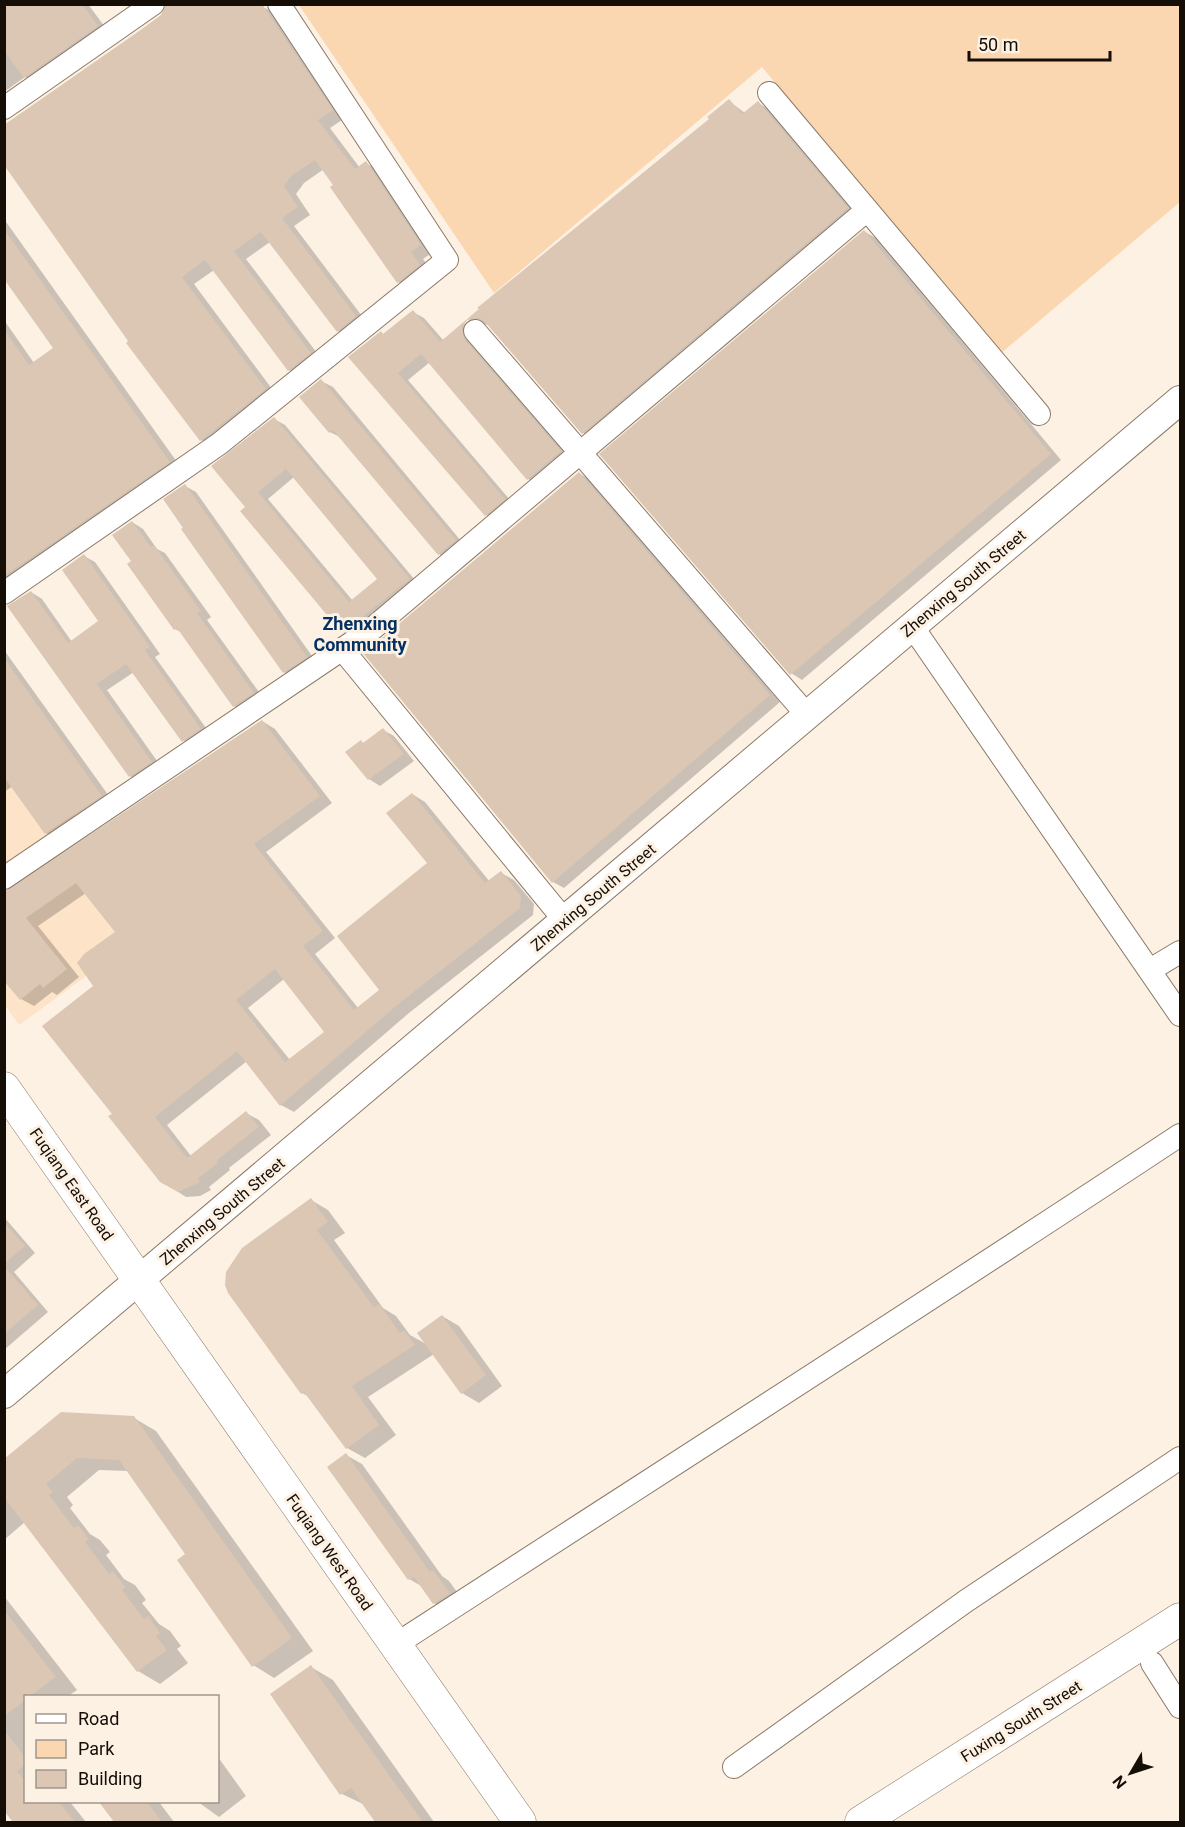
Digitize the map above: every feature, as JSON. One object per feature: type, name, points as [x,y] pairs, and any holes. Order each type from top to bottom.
[{"type":"main road","name":"Fuqiang East Road","points":[[4,1088],[132,1287]]},
{"type":"main road","name":"Fuqiang East Road","points":[[4,1124],[132,1287]]},
{"type":"main road","name":"Fuqiang West Road","points":[[132,1287],[395,1645],[520,1822]]},
{"type":"main road","name":"Fuqiang West Road","points":[[132,1287],[495,1822]]},
{"type":"main road","name":"Fuxing South Street","points":[[861,1822],[1180,1619]]},
{"type":"main road","name":"Fuxing South Street","points":[[901,1822],[1180,1645]]},
{"type":"street","points":[[4,108],[153,4]]},
{"type":"street","points":[[4,592],[219,444],[447,260],[279,4]]},
{"type":"street","points":[[769,93],[1039,414]]},
{"type":"street","points":[[4,878],[372,629],[867,210]]},
{"type":"street","points":[[475,330],[807,715]]},
{"type":"street","name":"Zhenxing South Street","points":[[4,1394],[1180,400]]},
{"type":"street","points":[[912,626],[1180,1015]]},
{"type":"street","points":[[342,649],[565,921]]},
{"type":"street","points":[[1150,970],[1180,952]]},
{"type":"street","points":[[395,1645],[721,1432],[907,1316],[1180,1135]]},
{"type":"street","points":[[734,1767],[966,1601],[1180,1458]]},
{"type":"street","points":[[1152,1663],[1180,1707]]},
{"type":"shaded area","points":[[4,719],[79,821],[4,871]]},
{"type":"shaded area","points":[[69,843],[141,936],[19,1025],[5,1005],[4,890]]},
{"type":"green space","points":[[299,5],[1180,5],[1180,202],[1000,354],[762,67],[494,293]]},
{"type":"building","points":[[4,4],[82,4],[98,26],[24,78],[4,51]]},
{"type":"building","points":[[166,4],[262,4],[333,110],[318,120],[355,169],[366,161],[421,245],[411,252],[420,265],[397,283],[330,187],[333,185],[315,160],[291,176],[284,186],[298,207],[282,218],[356,316],[337,332],[261,232],[234,251],[311,353],[288,371],[205,260],[182,277],[266,389],[200,441],[126,343],[128,341],[4,165],[4,125],[161,15]]},
{"type":"building","points":[[729,99],[742,114],[758,101],[848,208],[582,434],[485,322],[479,318],[467,320],[462,327],[465,340],[561,451],[527,480],[421,354],[398,373],[505,499],[485,516],[348,357],[381,331],[383,334],[413,310],[440,342],[479,309],[477,308],[709,119],[707,117]]},
{"type":"building","points":[[4,229],[170,462],[4,576],[4,329],[29,365],[53,348],[4,279]]},
{"type":"building","points":[[864,230],[1051,454],[790,675],[599,454]]},
{"type":"building","points":[[321,379],[456,540],[438,555],[333,430],[329,433],[299,397]]},
{"type":"building","points":[[274,417],[410,579],[342,633],[240,511],[245,507],[211,466]],"holes":[[[286,469],[377,579],[349,602],[258,492]]]},
{"type":"building","points":[[579,472],[770,695],[552,883],[362,652],[381,639]]},
{"type":"building","points":[[185,484],[307,657],[283,673],[181,529],[183,528],[163,499]]},
{"type":"building","points":[[132,521],[151,547],[154,545],[201,611],[197,613],[254,693],[233,707],[177,628],[174,630],[127,564],[131,561],[112,535]]},
{"type":"building","points":[[84,554],[150,647],[145,650],[201,729],[182,742],[126,664],[97,684],[152,762],[129,777],[7,606],[31,591],[68,643],[98,621],[62,570]]},
{"type":"building","points":[[4,658],[102,796],[45,834],[4,777]]},
{"type":"building","points":[[262,720],[320,796],[254,844],[323,931],[303,946],[354,1010],[379,990],[337,936],[427,863],[386,813],[412,793],[485,883],[501,871],[521,896],[520,908],[396,1006],[280,1106],[237,1051],[155,1117],[187,1158],[246,1111],[259,1127],[217,1160],[218,1163],[197,1179],[200,1182],[178,1192],[160,1182],[108,1116],[112,1114],[42,1026],[93,986],[77,963],[84,954],[115,932],[76,883],[26,918],[67,969],[43,988],[40,984],[20,1000],[4,981],[4,892]],"holes":[[[275,969],[324,1032],[285,1062],[236,1000]]]},
{"type":"building","points":[[383,728],[404,754],[368,780],[345,752],[361,740],[363,743]]},
{"type":"building","points":[[311,1198],[328,1222],[317,1230],[374,1307],[379,1304],[400,1333],[404,1330],[415,1345],[352,1386],[379,1425],[346,1449],[304,1392],[301,1394],[228,1293],[225,1285],[226,1272],[242,1248]]},
{"type":"building","points":[[4,1222],[25,1246],[4,1264]]},
{"type":"building","points":[[4,1266],[38,1305],[4,1334]]},
{"type":"building","points":[[442,1315],[486,1375],[461,1394],[417,1333]]},
{"type":"building","points":[[61,1412],[134,1416],[292,1638],[252,1667],[177,1560],[185,1554],[119,1460],[77,1458],[46,1484],[53,1492],[49,1495],[74,1528],[78,1525],[89,1539],[85,1542],[109,1574],[113,1571],[125,1587],[122,1590],[144,1619],[148,1616],[160,1633],[156,1636],[167,1650],[137,1672],[4,1497],[4,1459]]},
{"type":"building","points":[[346,1453],[430,1572],[433,1570],[450,1593],[433,1604],[414,1577],[408,1580],[327,1467]]},
{"type":"building","points":[[4,1610],[56,1677],[31,1695],[24,1695],[24,1701],[4,1716]]},
{"type":"building","points":[[311,1665],[423,1822],[375,1822],[351,1788],[340,1795],[270,1694]]},
{"type":"building","points":[[4,1730],[24,1755],[24,1766],[17,1771],[24,1780],[24,1803],[60,1803],[75,1822],[13,1822],[4,1811]]},
{"type":"building","points":[[100,1803],[148,1803],[162,1822],[114,1822]]},
{"type":"district","name":"Zhenxing Community","points":[[360,634]]}]
